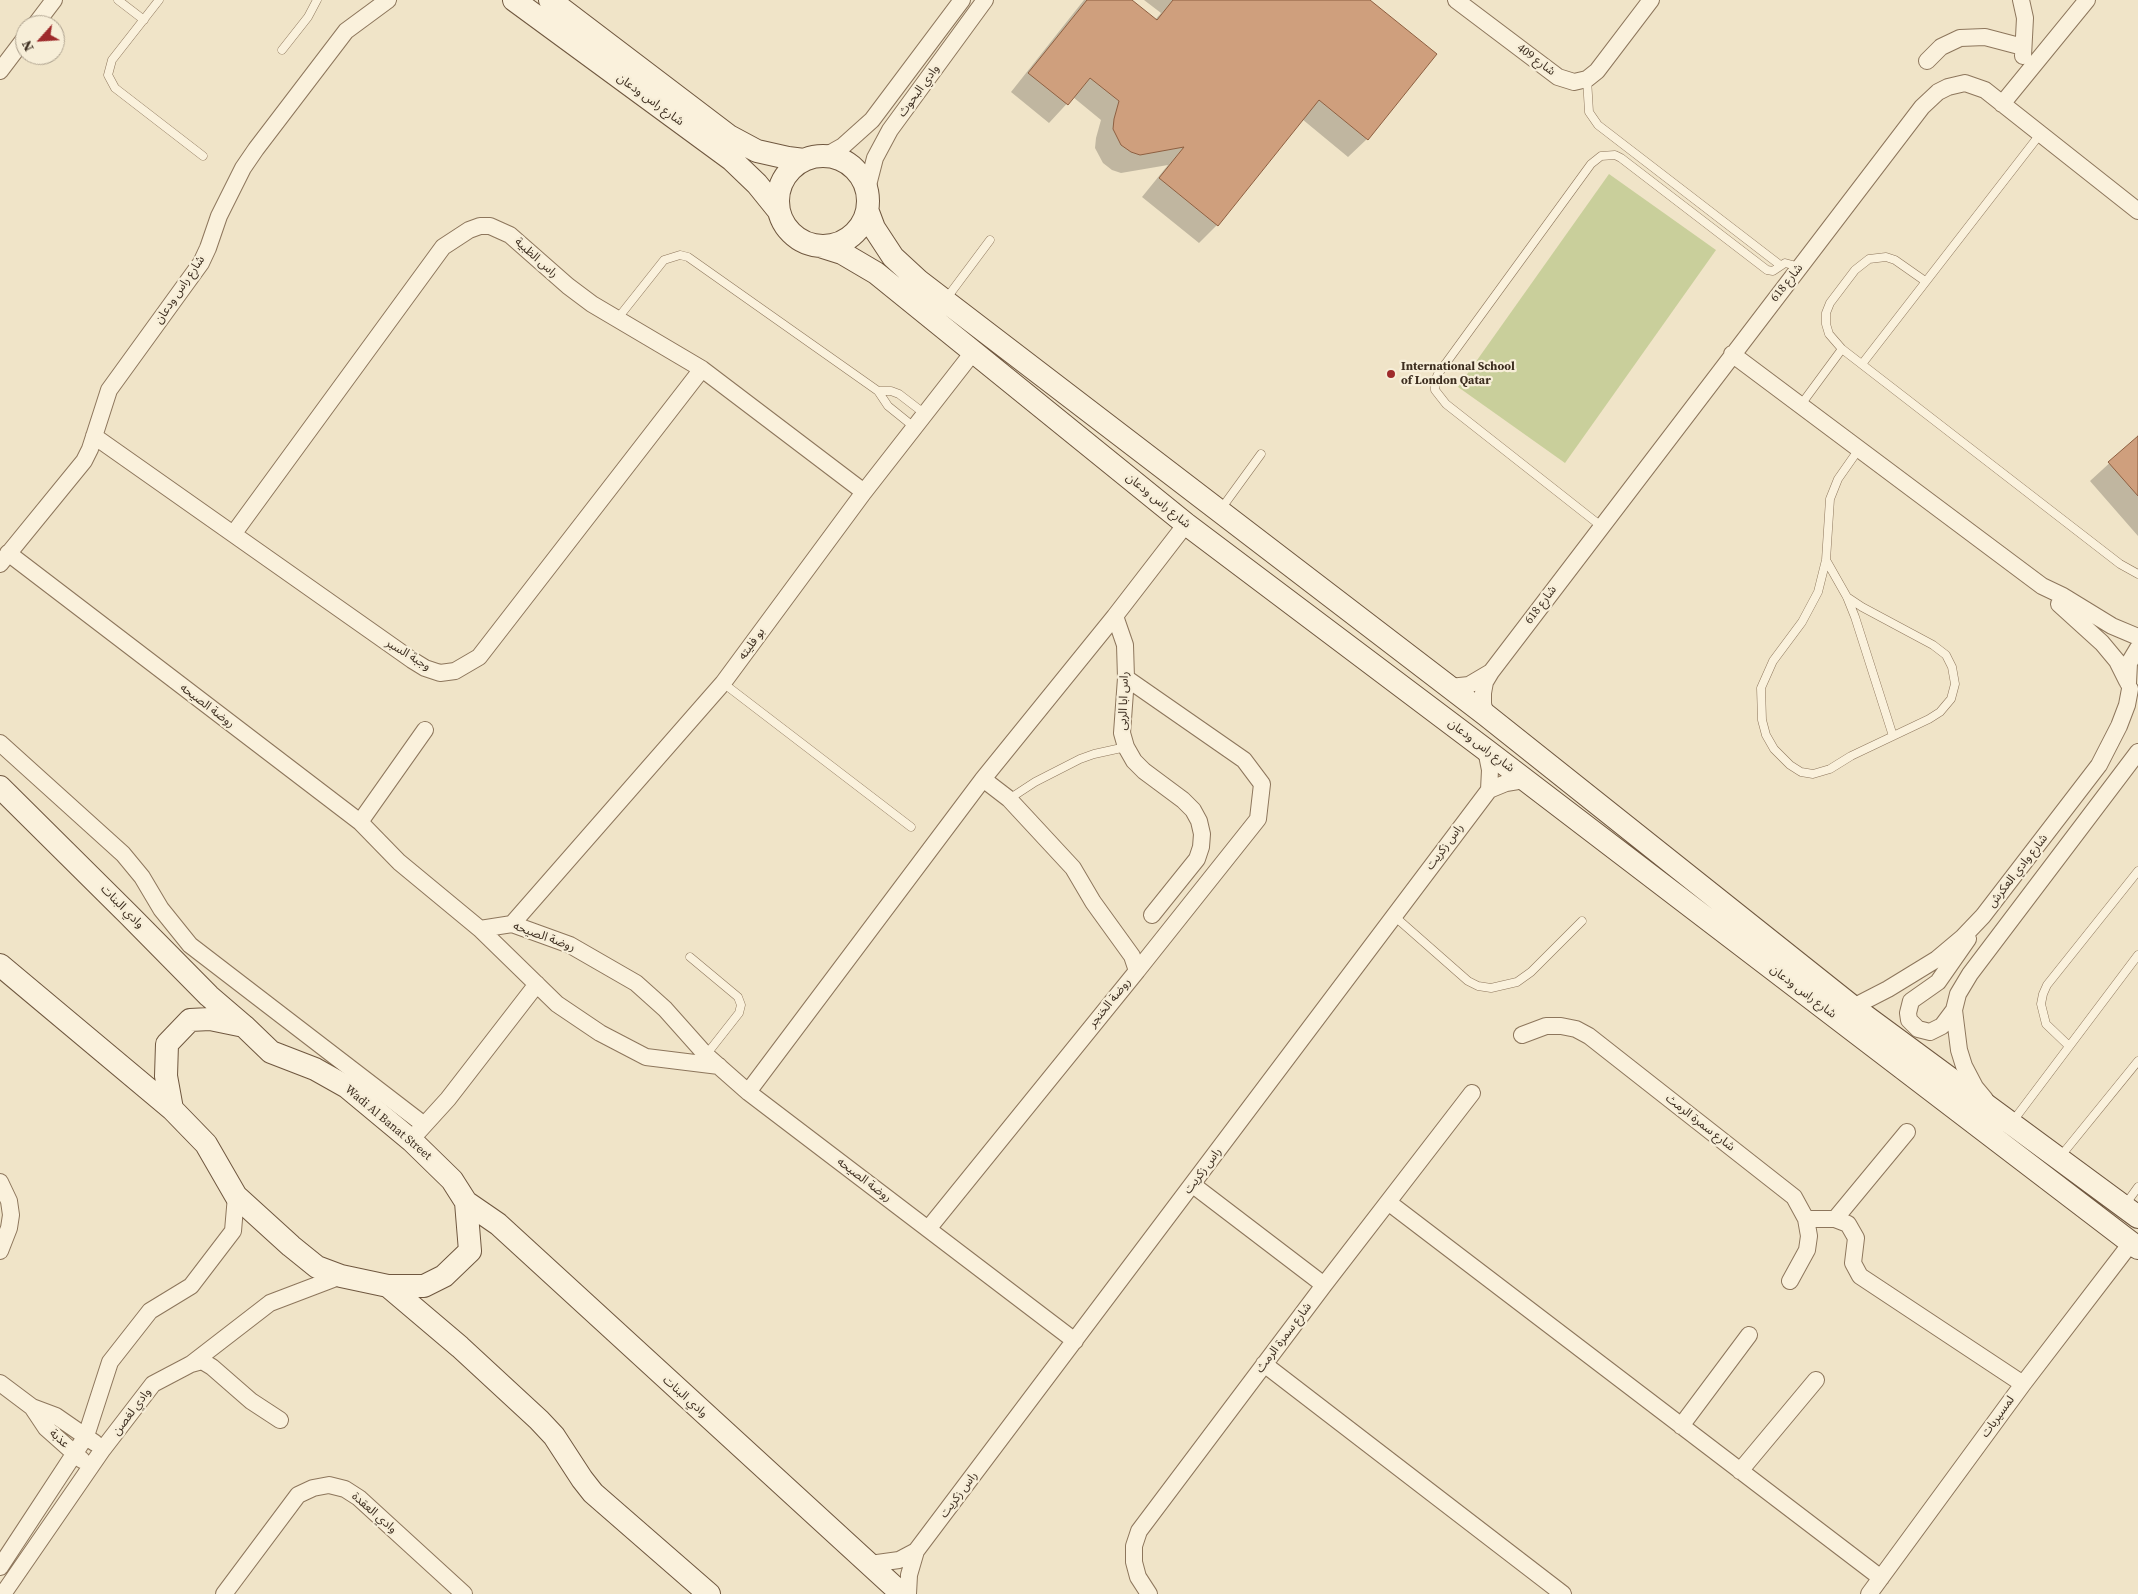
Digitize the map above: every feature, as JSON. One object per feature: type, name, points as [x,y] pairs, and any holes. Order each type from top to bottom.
[{"type":"street","points":[[43,15],[54,0]]},
{"type":"street","name":"شارع راس ودعان","points":[[4,559],[84,461],[109,390],[201,263],[222,208],[243,168],[256,149],[346,31],[388,0]]},
{"type":"street","name":"شارع راس ودعان","points":[[514,0],[732,160],[757,184],[778,210]]},
{"type":"street","name":"شارع راس ودعان","points":[[550,0],[729,136],[757,151],[804,160]]},
{"type":"street","name":"وادي البحوث","points":[[827,155],[858,134],[872,120],[962,0]]},
{"type":"street","name":"وادي البحوث","points":[[867,189],[875,158],[890,130],[985,0]]},
{"type":"street","name":"شارع 409","points":[[1456,0],[1558,77],[1574,82],[1587,79]]},
{"type":"street","points":[[1587,79],[1596,71],[1651,0]]},
{"type":"street","points":[[2021,0],[2024,18],[2023,78]]},
{"type":"street","points":[[2002,104],[2087,0]]},
{"type":"street","points":[[1927,61],[1942,47],[1960,38],[1985,37],[2023,46]]},
{"type":"street","points":[[0,71],[15,51]]},
{"type":"street","name":"شارع 618","points":[[1486,715],[1483,693],[1485,682],[1490,672],[1929,99],[1948,87],[1965,83],[1985,90],[2138,211]]},
{"type":"street","points":[[827,155],[848,163],[863,179],[867,189],[868,212],[862,226],[852,237],[838,244],[823,247],[811,245],[794,236],[782,222],[778,210],[779,190],[783,180],[795,165],[804,160],[827,155]]},
{"type":"street","name":"شارع راس ودعان","points":[[868,212],[874,228],[894,258],[945,301],[1450,687],[1853,1007],[2131,1212]]},
{"type":"street","name":"راس الظبية","points":[[234,533],[444,247],[469,230],[490,226],[510,235],[568,286],[592,304],[702,369],[864,492]]},
{"type":"street","name":"شارع راس ودعان","points":[[823,247],[842,253],[876,273],[1186,524],[1486,750],[2135,1246]]},
{"type":"street","name":"بو فليته","points":[[512,924],[723,684],[864,492],[974,351]]},
{"type":"street","points":[[1732,354],[2042,586],[2057,603],[2102,643],[2117,660],[2132,690]]},
{"type":"street","name":"وجبة السبر","points":[[94,436],[412,660],[425,668],[440,673],[455,671],[479,657],[702,369]]},
{"type":"street","points":[[748,1092],[982,779],[1115,616],[1186,524]]},
{"type":"street","name":"روضة الصيحه","points":[[4,559],[360,822],[399,862],[480,929],[512,924],[570,945],[636,983],[665,1010],[706,1055],[748,1092],[1075,1342]]},
{"type":"street","points":[[2042,586],[2064,596],[2106,622],[2138,637]]},
{"type":"street","name":"راس ابا الربى","points":[[1115,616],[1125,645],[1126,678],[1122,733],[1126,748],[1134,761],[1144,771],[1193,810],[1202,834],[1201,847],[1197,859],[1152,915]]},
{"type":"street","name":"شارع وادي العكرش","points":[[1853,1007],[1888,989],[1937,959],[1962,938],[1983,916],[2099,765],[2119,726],[2132,690],[2129,663],[2138,648]]},
{"type":"street","name":"شارع 618","points":[[1450,687],[1469,685],[1490,672]]},
{"type":"street","points":[[1126,678],[1244,760],[1262,784],[1258,819],[1136,971]]},
{"type":"street","points":[[360,822],[425,730]]},
{"type":"street","points":[[0,743],[123,854],[142,877],[161,909],[190,945],[417,1132],[448,1099],[537,984]]},
{"type":"street","points":[[1486,750],[1490,770],[1488,790],[1506,783],[1524,780]]},
{"type":"street","name":"شارع وادي العكرش","points":[[2003,1117],[1975,1086],[1964,1066],[1959,1050],[1954,1010],[1958,994],[1970,974],[2138,752]]},
{"type":"street","name":"روضة الخنجر","points":[[928,1229],[1136,971],[1132,956],[1093,902],[1073,868],[1009,799],[982,779]]},
{"type":"street","name":"وادي البنات","points":[[0,787],[209,996],[244,1026]]},
{"type":"street","name":"راس زكريت","points":[[908,1594],[909,1575],[916,1552],[1488,790]]},
{"type":"street","points":[[1954,1010],[1942,1026],[1930,1032],[1918,1030],[1909,1020],[1908,1013],[1911,1001],[1931,988],[1944,975],[1983,916]]},
{"type":"street","points":[[480,929],[558,1004],[600,1033],[646,1057],[719,1066]]},
{"type":"street","points":[[0,965],[172,1109]]},
{"type":"street","points":[[172,1109],[166,1076],[167,1044],[190,1020],[210,1019],[244,1026]]},
{"type":"street","name":"Wadi Al Banat Street","points":[[172,1109],[206,1144],[236,1196],[291,1246],[318,1267],[341,1276],[388,1286],[424,1286],[444,1276],[470,1251],[466,1202],[417,1132],[347,1087],[315,1070],[271,1052],[244,1026]]},
{"type":"street","name":"شارع سمرة الرمث","points":[[1522,1035],[1546,1026],[1561,1026],[1576,1029],[1589,1036],[1794,1197],[1806,1218],[1809,1236],[1807,1250],[1790,1281]]},
{"type":"street","name":"شارع سمرة الرمث","points":[[1149,1594],[1138,1577],[1134,1562],[1134,1546],[1139,1531],[1324,1285],[1472,1093]]},
{"type":"street","points":[[1835,1219],[1907,1132]]},
{"type":"street","points":[[0,1182],[9,1202],[11,1215],[10,1228],[0,1250]]},
{"type":"street","points":[[1193,1185],[1324,1285]]},
{"type":"street","points":[[0,1567],[86,1436],[110,1362],[150,1311],[191,1286],[233,1231],[236,1196]]},
{"type":"street","name":"وادي البنات","points":[[466,1202],[498,1224],[902,1594]]},
{"type":"street","points":[[1388,1202],[1881,1578]]},
{"type":"street","points":[[1806,1218],[1835,1219],[1848,1224],[1856,1238],[1853,1263],[1860,1276],[2022,1384]]},
{"type":"street","name":"لمسيربات","points":[[1869,1594],[2022,1384],[2135,1246]]},
{"type":"street","name":"وادي لغصن","points":[[3,1593],[103,1449],[153,1384],[192,1364],[270,1303],[341,1276]]},
{"type":"street","points":[[388,1286],[460,1347],[539,1420],[563,1447],[582,1479],[593,1493],[709,1594]]},
{"type":"street","points":[[1681,1426],[1749,1335]]},
{"type":"street","points":[[192,1364],[202,1361],[212,1367],[250,1401],[280,1420]]},
{"type":"street","points":[[1264,1364],[1556,1592]]},
{"type":"street","points":[[1740,1471],[1816,1380]]},
{"type":"street","name":"عذبة","points":[[0,1383],[32,1407],[56,1416],[103,1449]]},
{"type":"street","name":"عذبة","points":[[32,1407],[46,1428],[91,1467]]},
{"type":"street","name":"وادي العقدة","points":[[224,1594],[298,1495],[312,1488],[329,1485],[345,1489],[359,1498],[464,1594]]},
{"type":"street","name":"راس زكريت","points":[[870,1564],[890,1563],[916,1552]]},
{"type":"lane","points":[[118,0],[144,20]]},
{"type":"lane","points":[[159,0],[112,60],[108,75],[115,88],[203,156]]},
{"type":"lane","points":[[282,50],[308,17],[316,0]]},
{"type":"lane","points":[[1587,79],[1589,112],[1598,125],[1780,265]]},
{"type":"lane","points":[[1862,364],[2041,133]]},
{"type":"lane","points":[[1602,526],[1440,398],[1435,390],[1435,381],[1438,374],[1591,164],[1601,156],[1608,154],[1621,158],[1767,270],[1773,271],[1780,265],[1790,263],[1800,267]]},
{"type":"lane","points":[[945,301],[990,240]]},
{"type":"lane","points":[[618,318],[664,260],[672,256],[688,257],[878,391],[888,406],[914,427]]},
{"type":"lane","points":[[1925,281],[1895,260],[1886,257],[1869,259],[1861,264],[1830,303],[1826,313],[1828,334],[1842,350],[2120,564],[2138,574]]},
{"type":"lane","points":[[1800,406],[1842,350]]},
{"type":"lane","points":[[878,391],[891,391],[898,394],[925,414]]},
{"type":"lane","points":[[1847,596],[1862,607],[1933,644],[1946,655],[1952,667],[1955,684],[1951,699],[1940,712],[1929,719],[1850,756],[1830,769],[1813,774],[1801,772],[1790,765],[1774,749],[1766,735],[1760,704],[1761,688],[1765,674],[1811,608],[1818,592],[1826,560],[1830,499],[1838,479],[1859,449]]},
{"type":"lane","points":[[1220,511],[1261,454]]},
{"type":"lane","points":[[1826,560],[1847,596],[1892,736]]},
{"type":"lane","points":[[723,684],[911,827]]},
{"type":"lane","points":[[1009,799],[1034,782],[1080,759],[1094,754],[1126,748]]},
{"type":"lane","points":[[2069,1046],[2046,1024],[2041,1004],[2043,994],[2047,985],[2138,871]]},
{"type":"lane","points":[[1393,916],[1468,981],[1478,986],[1491,988],[1517,982],[1531,972],[1582,921]]},
{"type":"lane","points":[[2003,1117],[2069,1046],[2138,955]]},
{"type":"lane","points":[[690,957],[738,997],[741,1005],[739,1013],[706,1055]]},
{"type":"lane","points":[[2059,1159],[2138,1061]]},
{"type":"lane","points":[[2131,1212],[2138,1187]]},
{"type":"green space","points":[[1609,174],[1716,250],[1565,463],[1458,387]]},
{"type":"building","points":[[1087,0],[1132,0],[1157,20],[1173,0],[1370,0],[1437,54],[1368,140],[1319,100],[1218,226],[1159,178],[1184,147],[1140,155],[1131,152],[1121,145],[1113,129],[1119,101],[1090,78],[1068,105],[1028,73]]},
{"type":"building","points":[[2138,436],[2138,496],[2108,462]]},
{"type":"place","name":"International School of London Qatar","points":[[1391,374]]}]
